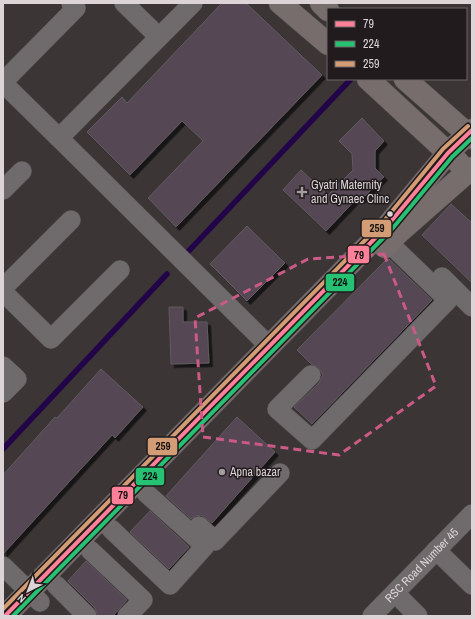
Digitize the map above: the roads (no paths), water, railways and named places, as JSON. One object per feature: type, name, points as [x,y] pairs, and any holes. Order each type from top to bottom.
[{"type":"main road","points":[[280,3],[327,43]]},
{"type":"main road","points":[[40,597],[269,346],[391,234],[471,172],[448,153],[369,80]]},
{"type":"main road","points":[[5,616],[40,597],[90,550],[150,488],[391,234],[448,153],[470,134],[406,80]]},
{"type":"street","points":[[71,3],[76,8],[3,82],[269,346]]},
{"type":"street","points":[[124,3],[159,38]]},
{"type":"street","points":[[59,138],[193,3]]},
{"type":"street","points":[[3,190],[22,171]]},
{"type":"street","points":[[3,288],[71,220]]},
{"type":"street","points":[[391,234],[472,307]]},
{"type":"street","points":[[311,375],[277,409],[312,440],[448,300],[391,234]]},
{"type":"street","points":[[3,292],[51,339],[120,270]]},
{"type":"street","points":[[3,366],[17,379],[3,393]]},
{"type":"street","points":[[150,488],[215,541],[280,473]]},
{"type":"street","points":[[110,529],[170,585],[205,546],[150,488]]},
{"type":"street","name":"RSC Road Number 45","points":[[372,616],[472,514]]},
{"type":"street","points":[[90,550],[143,600],[127,616]]},
{"type":"street","points":[[436,550],[472,585]]},
{"type":"street","points":[[3,566],[40,597],[70,616]]},
{"type":"street","points":[[395,593],[418,616]]},
{"type":"street","points":[[40,597],[87,616]]},
{"type":"waterway","points":[[185,255],[350,80]]},
{"type":"waterway","points":[[3,449],[167,274]]},
{"type":"place","name":"Gyatri Maternity and Gynaec Clinc","points":[[302,192]]},
{"type":"place","name":"Apna bazar","points":[[222,472]]}]
